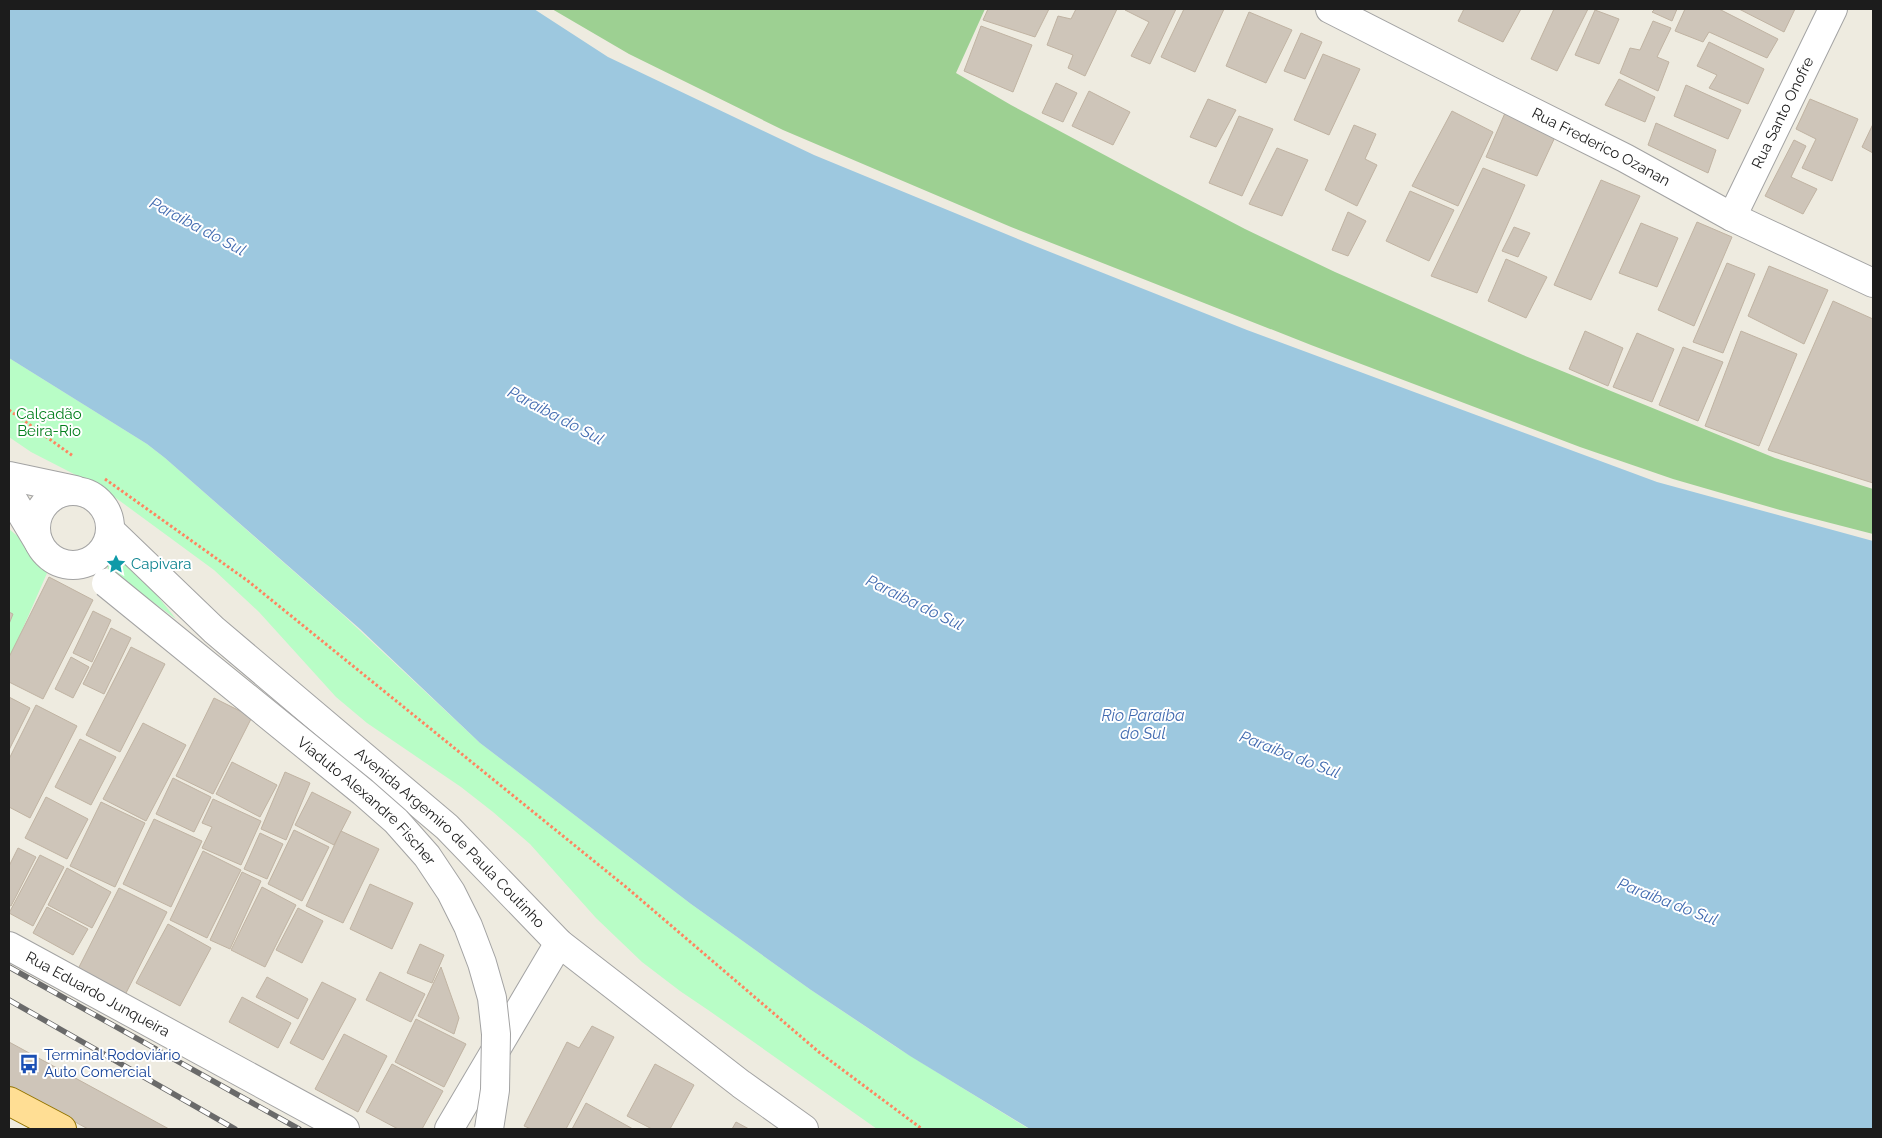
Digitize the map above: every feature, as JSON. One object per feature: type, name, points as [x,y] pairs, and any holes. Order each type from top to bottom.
[{"type":"main road","points":[[9,1101],[62,1129]]},
{"type":"street","name":"Rua Frederico Ozanan","points":[[1330,9],[1626,158],[1732,217],[1873,283]]},
{"type":"street","name":"Rua Santo Onofre","points":[[1732,217],[1833,9]]},
{"type":"street","points":[[9,476],[88,494],[100,503],[108,515],[110,530],[107,542],[93,559],[82,563],[70,564],[58,561],[48,554],[40,544],[9,494]]},
{"type":"street","points":[[40,544],[36,526],[38,514],[45,504],[60,494],[74,491],[81,492]]},
{"type":"street","name":"Avenida Argemiro de Paula Coutinho","points":[[110,530],[214,630],[447,827],[559,943],[741,1084],[804,1129]]},
{"type":"street","name":"Viaduto Alexandre Fischer","points":[[82,563],[363,792],[396,821],[427,856],[451,892],[468,926],[482,963],[492,998],[496,1034],[495,1090],[489,1129]]},
{"type":"street","points":[[449,1129],[559,943]]},
{"type":"street","name":"Rua Eduardo Junqueira","points":[[9,946],[345,1129]]},
{"type":"path","points":[[9,410],[80,462]]},
{"type":"path","points":[[104,478],[248,581],[626,888],[820,1053],[922,1129]]},
{"type":"green space","points":[[552,9],[985,9],[956,73],[1011,105],[1157,183],[1245,229],[1335,272],[1523,355],[1775,458],[1873,489],[1873,534],[1780,510],[1673,479],[1580,447],[1311,345],[1011,227],[783,130],[629,54]]},
{"type":"green space","name":"Calçadão Beira-Rio","points":[[9,358],[147,444],[165,458],[341,613],[480,743],[691,904],[811,990],[896,1047],[1029,1129],[877,1129],[680,991],[642,962],[596,918],[530,844],[493,812],[461,787],[367,723],[336,697],[259,612],[214,570],[105,490],[31,452],[9,437]]},
{"type":"green space","points":[[9,529],[51,564],[9,660]]},
{"type":"green space","points":[[117,551],[123,553],[176,619],[108,569],[108,558]]},
{"type":"water","name":"Rio Paraíba do Sul","points":[[9,9],[534,9],[608,57],[814,155],[1035,246],[1247,330],[1657,482],[1873,541],[1873,1129],[1030,1129],[910,1056],[811,990],[691,904],[480,743],[360,629],[165,458],[147,444],[9,358]]},
{"type":"building","points":[[988,9],[1049,9],[1035,37],[983,20]]},
{"type":"building","points":[[1076,9],[1117,9],[1085,76],[1068,68],[1073,55],[1047,45],[1058,16],[1071,19]]},
{"type":"building","points":[[1126,9],[1176,9],[1150,64],[1131,56],[1149,22]]},
{"type":"building","points":[[1184,9],[1224,9],[1195,72],[1161,57]]},
{"type":"building","points":[[1464,9],[1521,9],[1503,42],[1458,21]]},
{"type":"building","points":[[1554,9],[1588,9],[1557,71],[1531,59]]},
{"type":"building","points":[[1655,9],[1677,9],[1672,21],[1652,12]]},
{"type":"building","points":[[1685,9],[1719,9],[1778,39],[1767,58],[1709,32],[1703,42],[1675,31]]},
{"type":"building","points":[[1739,9],[1795,9],[1784,32]]},
{"type":"building","points":[[1595,10],[1619,19],[1599,64],[1575,55]]},
{"type":"building","points":[[1249,12],[1292,30],[1266,83],[1226,66]]},
{"type":"building","points":[[1653,21],[1671,28],[1657,57],[1669,62],[1658,91],[1620,73],[1630,48],[1640,50]]},
{"type":"building","points":[[981,26],[1032,45],[1013,92],[964,71]]},
{"type":"building","points":[[1301,33],[1322,42],[1305,79],[1284,71]]},
{"type":"building","points":[[1709,42],[1764,69],[1748,104],[1709,88],[1717,75],[1697,66]]},
{"type":"building","points":[[1323,54],[1360,69],[1329,135],[1294,120]]},
{"type":"building","points":[[1619,79],[1655,97],[1645,122],[1605,105]]},
{"type":"building","points":[[1056,83],[1077,93],[1063,122],[1042,113]]},
{"type":"building","points":[[1686,85],[1741,110],[1728,139],[1674,116]]},
{"type":"building","points":[[1089,91],[1130,112],[1113,145],[1072,126]]},
{"type":"building","points":[[1208,99],[1236,110],[1216,147],[1190,137]]},
{"type":"building","points":[[1810,99],[1858,119],[1832,181],[1802,168],[1816,139],[1796,129]]},
{"type":"building","points":[[1452,111],[1493,132],[1458,206],[1412,186]]},
{"type":"building","points":[[1505,113],[1555,137],[1537,176],[1486,157]]},
{"type":"building","points":[[1239,116],[1273,129],[1242,196],[1209,183]]},
{"type":"building","points":[[1656,123],[1716,150],[1708,173],[1648,145]]},
{"type":"building","points":[[1873,124],[1873,153],[1862,147]]},
{"type":"building","points":[[1354,125],[1376,134],[1365,159],[1377,165],[1357,206],[1325,190]]},
{"type":"building","points":[[1794,140],[1806,146],[1791,177],[1817,189],[1803,214],[1765,196]]},
{"type":"building","points":[[1277,148],[1308,160],[1282,216],[1249,204]]},
{"type":"building","points":[[1483,168],[1525,185],[1477,293],[1431,276]]},
{"type":"building","points":[[1601,180],[1640,196],[1591,300],[1554,285]]},
{"type":"building","points":[[1410,191],[1454,210],[1429,261],[1386,241]]},
{"type":"building","points":[[1348,212],[1366,221],[1348,256],[1332,250]]},
{"type":"building","points":[[1697,222],[1732,237],[1694,326],[1658,310]]},
{"type":"building","points":[[1641,223],[1678,238],[1657,287],[1619,273]]},
{"type":"building","points":[[1514,227],[1530,233],[1518,257],[1502,251]]},
{"type":"building","points":[[1506,259],[1547,277],[1526,318],[1488,301]]},
{"type":"building","points":[[1727,263],[1755,274],[1723,353],[1693,342]]},
{"type":"building","points":[[1769,266],[1828,290],[1804,344],[1748,316]]},
{"type":"building","points":[[1833,301],[1873,319],[1873,483],[1768,450]]},
{"type":"building","points":[[1585,331],[1623,348],[1608,386],[1569,369]]},
{"type":"building","points":[[1741,331],[1797,354],[1759,446],[1705,426]]},
{"type":"building","points":[[1637,333],[1674,349],[1652,402],[1613,387]]},
{"type":"building","points":[[1683,347],[1723,362],[1698,421],[1659,405]]},
{"type":"building","points":[[49,577],[93,600],[43,699],[9,682],[9,657]]},
{"type":"building","points":[[93,611],[111,620],[92,662],[73,653]]},
{"type":"building","points":[[9,612],[13,614],[9,624]]},
{"type":"building","points":[[111,628],[131,638],[104,694],[83,684]]},
{"type":"building","points":[[131,647],[165,664],[120,752],[86,735]]},
{"type":"building","points":[[71,657],[89,667],[73,698],[55,689]]},
{"type":"building","points":[[9,697],[30,708],[9,750]]},
{"type":"building","points":[[214,698],[252,717],[213,794],[176,776]]},
{"type":"building","points":[[36,705],[77,726],[30,818],[9,807],[9,759]]},
{"type":"building","points":[[143,723],[186,745],[146,821],[103,799]]},
{"type":"building","points":[[80,739],[116,757],[91,805],[55,787]]},
{"type":"building","points":[[232,762],[277,785],[260,817],[216,794]]},
{"type":"building","points":[[285,772],[310,783],[286,840],[261,829]]},
{"type":"building","points":[[173,778],[211,797],[194,832],[156,814]]},
{"type":"building","points":[[312,792],[351,812],[334,845],[295,825]]},
{"type":"building","points":[[46,797],[88,819],[67,859],[25,838]]},
{"type":"building","points":[[213,799],[261,821],[241,865],[202,848],[212,827],[202,823]]},
{"type":"building","points":[[101,802],[145,823],[115,887],[70,866]]},
{"type":"building","points":[[154,819],[202,841],[171,907],[123,884]]},
{"type":"building","points":[[294,830],[329,847],[302,901],[268,884]]},
{"type":"building","points":[[341,831],[379,849],[343,923],[306,906]]},
{"type":"building","points":[[260,833],[283,844],[267,879],[244,869]]},
{"type":"building","points":[[18,848],[36,857],[11,906],[9,905],[9,866]]},
{"type":"building","points":[[203,851],[241,870],[207,938],[170,920]]},
{"type":"building","points":[[40,855],[64,867],[33,926],[9,913]]},
{"type":"building","points":[[67,868],[111,892],[92,928],[48,905]]},
{"type":"building","points":[[242,872],[261,881],[230,949],[210,940]]},
{"type":"building","points":[[370,884],[413,903],[392,949],[350,929]]},
{"type":"building","points":[[262,887],[296,905],[265,967],[231,950]]},
{"type":"building","points":[[119,888],[167,912],[123,999],[75,975]]},
{"type":"building","points":[[47,907],[88,929],[73,955],[33,933]]},
{"type":"building","points":[[298,908],[323,921],[302,963],[276,950]]},
{"type":"building","points":[[168,924],[211,948],[180,1006],[136,983]]},
{"type":"building","points":[[420,944],[444,955],[432,983],[407,973]]},
{"type":"building","points":[[441,967],[459,1018],[454,1034],[418,1016]]},
{"type":"building","points":[[380,972],[425,994],[411,1022],[366,1000]]},
{"type":"building","points":[[267,977],[308,999],[298,1019],[256,997]]},
{"type":"building","points":[[322,982],[356,999],[323,1060],[290,1043]]},
{"type":"building","points":[[242,997],[291,1023],[278,1048],[229,1022]]},
{"type":"building","points":[[416,1019],[466,1044],[444,1087],[395,1062]]},
{"type":"building","points":[[592,1026],[614,1037],[566,1129],[531,1129],[524,1126],[567,1042],[579,1048]]},
{"type":"building","points":[[344,1034],[387,1056],[358,1112],[315,1089]]},
{"type":"building","name":"Terminal Rodoviário Auto Comercial","points":[[9,1042],[169,1129],[88,1129],[9,1086]]},
{"type":"building","points":[[392,1064],[443,1091],[422,1129],[398,1129],[366,1112]]},
{"type":"building","points":[[655,1064],[694,1085],[670,1129],[652,1129],[627,1116]]},
{"type":"building","points":[[586,1103],[633,1129],[572,1129]]},
{"type":"building","points":[[736,1122],[749,1129],[732,1129]]},
{"type":"railway","points":[[9,967],[299,1129]]},
{"type":"railway","points":[[9,1000],[235,1129]]},
{"type":"place","name":"Capivara","points":[[116,564]]},
{"type":"place","name":"Terminal Rodoviário Auto Comercial","points":[[29,1064]]},
{"type":"water label","name":"Paraiba do Sul","points":[[198,226]]},
{"type":"water label","name":"Paraiba do Sul","points":[[556,415]]},
{"type":"water label","name":"Paraiba do Sul","points":[[915,602]]},
{"type":"water label","name":"Paraiba do Sul","points":[[1290,754]]},
{"type":"water label","name":"Paraiba do Sul","points":[[1668,901]]}]
